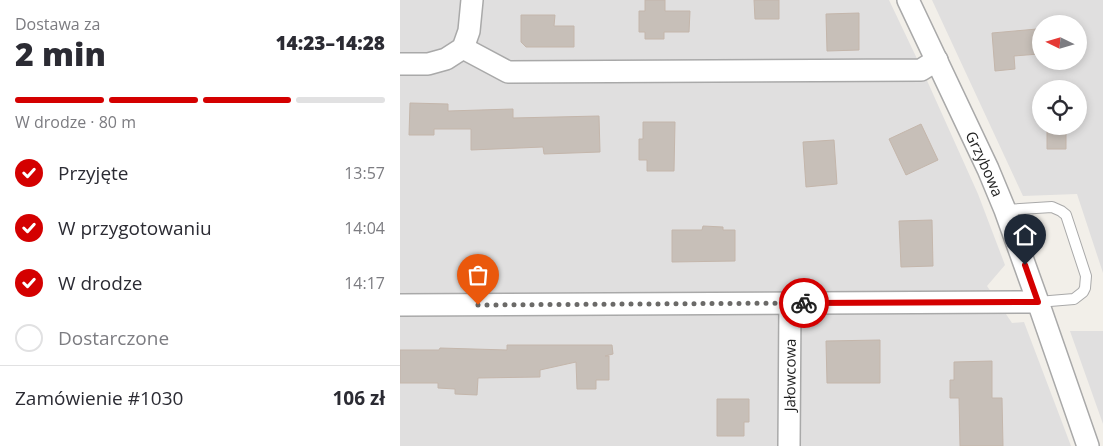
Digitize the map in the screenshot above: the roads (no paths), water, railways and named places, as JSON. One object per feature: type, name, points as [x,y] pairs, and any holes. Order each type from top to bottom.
[{"type":"street","points":[[400,64],[428,64],[446,59],[463,48],[469,31],[472,0]]},
{"type":"street","name":"Grzybowa","points":[[908,0],[988,169],[1005,210],[1088,446]]},
{"type":"street","points":[[463,48],[508,72],[921,70],[937,60]]},
{"type":"street","points":[[400,305],[1038,302]]},
{"type":"street","name":"Jałowcowa","points":[[789,446],[790,303]]},
{"type":"lane","points":[[1005,210],[1052,207],[1066,215],[1086,276],[1086,288],[1074,299],[1038,302]]}]
